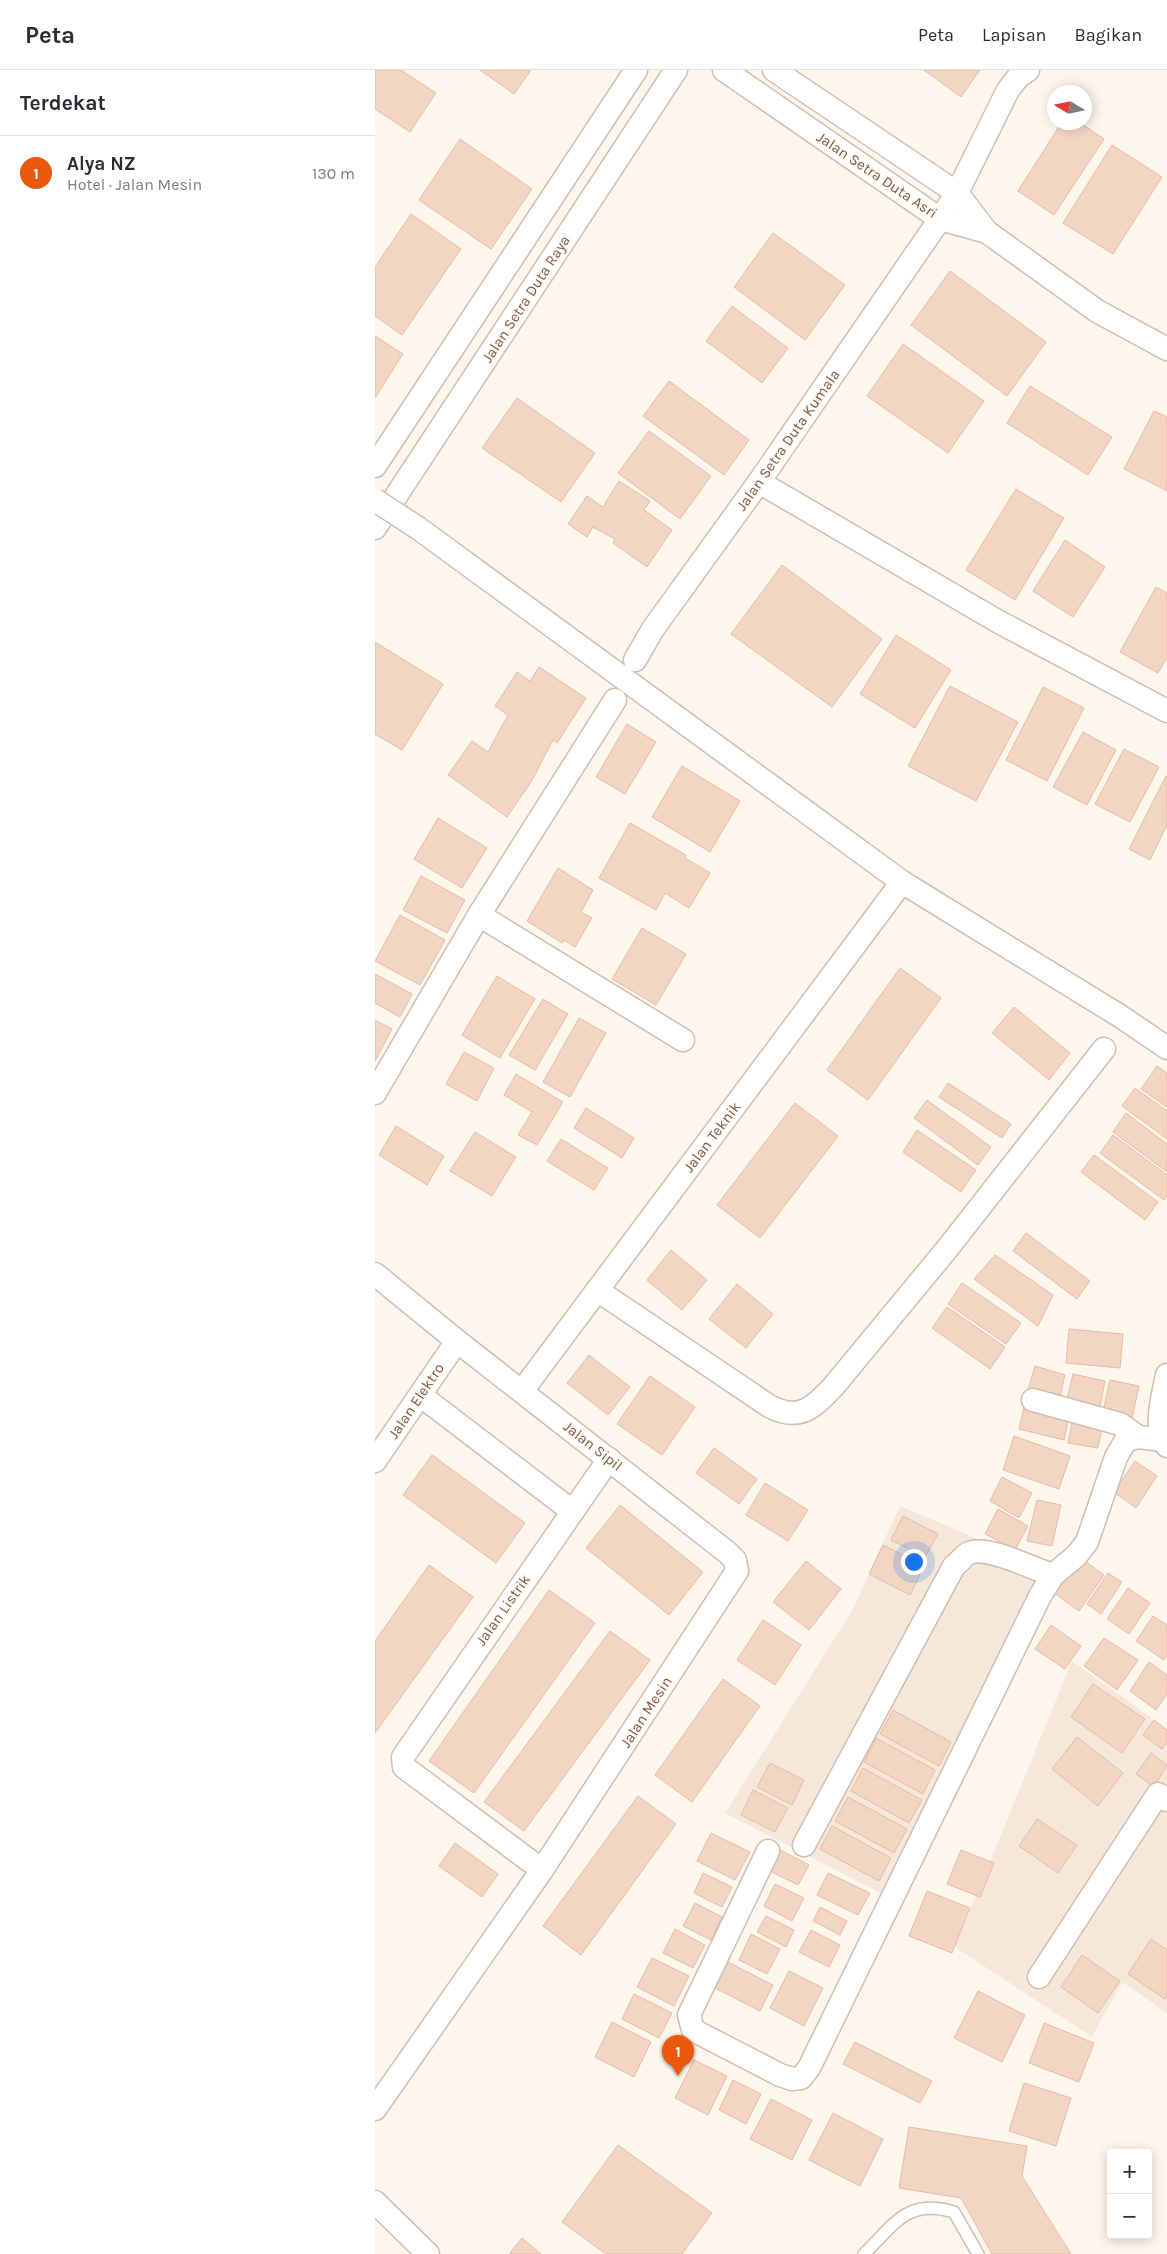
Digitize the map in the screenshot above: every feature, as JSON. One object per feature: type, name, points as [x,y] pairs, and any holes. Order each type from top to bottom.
[{"type":"street","points":[[375,466],[636,70]]},
{"type":"street","name":"Jalan Setra Duta Raya","points":[[375,528],[676,70]]},
{"type":"street","name":"Jalan Setra Duta Asri","points":[[725,70],[940,219],[987,232]]},
{"type":"street","name":"Jalan Setra Duta Asri","points":[[774,70],[957,193],[987,232]]},
{"type":"street","name":"Jalan Setra Duta Kumala","points":[[635,660],[653,629],[759,482],[940,219],[957,193],[1008,90],[1019,76],[1028,70]]},
{"type":"street","points":[[987,232],[1097,311],[1167,349]]},
{"type":"street","points":[[398,429],[425,452]]},
{"type":"street","points":[[759,482],[999,622],[1167,711]]},
{"type":"street","points":[[375,500],[418,528],[902,882],[1121,1016],[1167,1048]]},
{"type":"street","points":[[375,1093],[479,915],[615,700]]},
{"type":"street","name":"Jalan Teknik","points":[[521,1391],[902,882]]},
{"type":"street","points":[[479,915],[683,1040]]},
{"type":"street","points":[[597,1290],[769,1406],[780,1412],[801,1413],[815,1405],[839,1379],[947,1249],[1104,1049]]},
{"type":"street","name":"Jalan Sipil","points":[[375,1274],[457,1341],[728,1552]]},
{"type":"street","name":"Jalan Elektro","points":[[375,1461],[457,1341]]},
{"type":"street","points":[[1033,1400],[1120,1424],[1138,1437],[1165,1443],[1159,1414],[1167,1375]]},
{"type":"street","points":[[421,1395],[572,1512]]},
{"type":"street","points":[[768,1851],[689,2015],[693,2030],[793,2080],[801,2078],[809,2068],[1040,1596],[1053,1575],[1076,1556],[1087,1542],[1116,1457],[1126,1440],[1138,1437]]},
{"type":"street","name":"Jalan Listrik","points":[[542,1870],[407,1770],[402,1763],[405,1751],[609,1459]]},
{"type":"street","points":[[805,1845],[954,1566],[969,1553],[990,1551],[1032,1569],[1053,1575]]},
{"type":"street","name":"Jalan Mesin","points":[[542,1870],[737,1571],[735,1560],[728,1552]]},
{"type":"street","points":[[1039,1977],[1158,1794],[1167,1800]]},
{"type":"street","points":[[375,2109],[542,1870]]},
{"type":"street","points":[[375,2202],[428,2254]]},
{"type":"lane","points":[[864,2254],[908,2211],[922,2207],[939,2207],[955,2212],[978,2254]]},
{"type":"shaded area","points":[[900,1506],[1047,1568],[884,1895],[725,1813],[853,1609]]},
{"type":"shaded area","points":[[1072,1661],[1167,1729],[1167,2013],[1122,1982],[1092,2037],[955,1947]]},
{"type":"building","points":[[375,70],[401,70],[436,93],[410,132],[375,109]]},
{"type":"building","points":[[480,70],[531,70],[514,94]]},
{"type":"building","points":[[924,70],[980,70],[961,97]]},
{"type":"building","points":[[1057,130],[1091,130],[1104,139],[1054,215],[1018,191]]},
{"type":"building","points":[[460,139],[532,189],[491,249],[419,200]]},
{"type":"building","points":[[1112,145],[1162,177],[1113,254],[1063,223]]},
{"type":"building","points":[[411,214],[461,249],[402,335],[375,316],[375,267]]},
{"type":"building","points":[[773,233],[845,285],[805,340],[734,287]]},
{"type":"building","points":[[950,271],[1046,342],[1007,396],[911,325]]},
{"type":"building","points":[[732,306],[788,348],[762,383],[706,341]]},
{"type":"building","points":[[375,336],[403,354],[375,398]]},
{"type":"building","points":[[903,344],[984,401],[948,453],[867,396]]},
{"type":"building","points":[[669,381],[749,440],[724,475],[643,416]]},
{"type":"building","points":[[1030,386],[1112,437],[1088,475],[1007,423]]},
{"type":"building","points":[[517,398],[595,453],[561,502],[482,448]]},
{"type":"building","points":[[1154,411],[1167,417],[1167,491],[1124,469]]},
{"type":"building","points":[[649,431],[711,476],[680,519],[618,473]]},
{"type":"building","points":[[619,481],[650,501],[644,510],[672,530],[647,567],[613,543],[615,539],[593,527],[587,537],[568,524],[587,496],[603,507]]},
{"type":"building","points":[[1016,489],[1064,518],[1015,600],[966,570]]},
{"type":"building","points":[[1065,540],[1105,567],[1073,617],[1033,591]]},
{"type":"building","points":[[782,565],[882,639],[832,707],[731,634]]},
{"type":"building","points":[[1156,587],[1167,593],[1167,657],[1158,673],[1120,652]]},
{"type":"building","points":[[896,635],[951,670],[915,728],[860,694]]},
{"type":"building","points":[[375,642],[443,684],[402,750],[375,734]]},
{"type":"building","points":[[539,667],[586,698],[557,743],[553,740],[531,782],[507,817],[448,775],[472,741],[488,752],[508,715],[495,706],[517,672],[530,681]]},
{"type":"building","points":[[950,686],[1018,722],[976,801],[908,766]]},
{"type":"building","points":[[1043,687],[1084,708],[1047,781],[1006,760]]},
{"type":"building","points":[[627,724],[656,742],[625,794],[596,777]]},
{"type":"building","points":[[1083,732],[1116,750],[1087,805],[1053,787]]},
{"type":"building","points":[[1124,749],[1159,767],[1130,822],[1095,804]]},
{"type":"building","points":[[682,766],[740,801],[710,852],[652,817]]},
{"type":"building","points":[[1166,776],[1167,825],[1150,860],[1129,849]]},
{"type":"building","points":[[438,818],[487,848],[462,888],[414,859]]},
{"type":"building","points":[[630,823],[686,855],[685,858],[710,873],[689,908],[665,893],[656,910],[599,878]]},
{"type":"building","points":[[558,868],[593,890],[581,912],[592,918],[575,947],[564,940],[562,943],[527,921]]},
{"type":"building","points":[[421,876],[465,900],[447,933],[403,910]]},
{"type":"building","points":[[400,915],[445,940],[420,985],[375,961]]},
{"type":"building","points":[[642,928],[686,954],[656,1005],[612,979]]},
{"type":"building","points":[[900,968],[941,998],[868,1100],[827,1070]]},
{"type":"building","points":[[375,974],[412,994],[400,1017],[375,1003]]},
{"type":"building","points":[[497,976],[535,999],[500,1058],[462,1035]]},
{"type":"building","points":[[543,999],[568,1014],[535,1070],[509,1055]]},
{"type":"building","points":[[1014,1007],[1070,1053],[1049,1080],[992,1033]]},
{"type":"building","points":[[579,1018],[606,1033],[570,1097],[543,1082]]},
{"type":"building","points":[[375,1020],[392,1029],[375,1061]]},
{"type":"building","points":[[464,1052],[494,1068],[477,1101],[446,1084]]},
{"type":"building","points":[[1157,1066],[1167,1073],[1167,1107],[1141,1089]]},
{"type":"building","points":[[516,1074],[563,1102],[537,1145],[518,1135],[532,1112],[504,1095]]},
{"type":"building","points":[[948,1083],[1011,1124],[1002,1138],[939,1097]]},
{"type":"building","points":[[1135,1088],[1167,1111],[1167,1139],[1122,1106]]},
{"type":"building","points":[[927,1100],[991,1147],[978,1165],[914,1118]]},
{"type":"building","points":[[795,1103],[838,1136],[760,1238],[717,1205]]},
{"type":"building","points":[[586,1108],[634,1138],[622,1158],[574,1128]]},
{"type":"building","points":[[1126,1113],[1167,1144],[1167,1172],[1113,1132]]},
{"type":"building","points":[[396,1126],[444,1156],[427,1185],[379,1155]]},
{"type":"building","points":[[917,1130],[976,1170],[961,1192],[903,1152]]},
{"type":"building","points":[[475,1132],[516,1157],[492,1196],[450,1171]]},
{"type":"building","points":[[1113,1135],[1167,1175],[1167,1196],[1164,1200],[1100,1153]]},
{"type":"building","points":[[561,1139],[608,1168],[594,1190],[547,1161]]},
{"type":"building","points":[[1094,1155],[1158,1202],[1145,1220],[1081,1172]]},
{"type":"building","points":[[1026,1233],[1090,1281],[1077,1299],[1013,1251]]},
{"type":"building","points":[[671,1250],[707,1280],[682,1310],[647,1280]]},
{"type":"building","points":[[995,1255],[1053,1295],[1038,1326],[974,1279]]},
{"type":"building","points":[[962,1283],[1021,1323],[1006,1344],[948,1304]]},
{"type":"building","points":[[737,1284],[773,1314],[746,1348],[709,1319]]},
{"type":"building","points":[[947,1307],[1005,1347],[990,1369],[932,1328]]},
{"type":"building","points":[[1069,1329],[1123,1334],[1120,1368],[1066,1363]]},
{"type":"building","points":[[589,1355],[630,1387],[608,1415],[567,1383]]},
{"type":"building","points":[[1035,1366],[1065,1375],[1058,1405],[1026,1397]]},
{"type":"building","points":[[1073,1374],[1105,1381],[1100,1406],[1067,1399]]},
{"type":"building","points":[[650,1376],[695,1407],[662,1455],[617,1424]]},
{"type":"building","points":[[1110,1380],[1139,1386],[1131,1423],[1102,1416]]},
{"type":"building","points":[[1024,1407],[1069,1417],[1064,1440],[1019,1429]]},
{"type":"building","points":[[1073,1417],[1103,1423],[1098,1448],[1068,1443]]},
{"type":"building","points":[[1014,1436],[1070,1456],[1059,1489],[1003,1470]]},
{"type":"building","points":[[714,1448],[757,1479],[739,1504],[696,1473]]},
{"type":"building","points":[[432,1455],[525,1523],[496,1563],[403,1495]]},
{"type":"building","points":[[1135,1461],[1157,1476],[1136,1508],[1114,1492]]},
{"type":"building","points":[[1002,1477],[1032,1493],[1019,1518],[990,1501]]},
{"type":"building","points":[[765,1483],[808,1510],[788,1541],[746,1515]]},
{"type":"building","points":[[1037,1500],[1061,1505],[1052,1546],[1027,1541]]},
{"type":"building","points":[[620,1505],[703,1572],[669,1615],[586,1548]]},
{"type":"building","points":[[998,1509],[1028,1526],[1015,1550],[985,1534]]},
{"type":"building","points":[[903,1516],[938,1534],[925,1557],[891,1540]]},
{"type":"building","points":[[883,1545],[924,1566],[910,1595],[869,1574]]},
{"type":"building","points":[[1078,1556],[1104,1575],[1079,1611],[1054,1593]]},
{"type":"building","points":[[806,1561],[841,1589],[809,1630],[773,1602]]},
{"type":"building","points":[[429,1565],[473,1597],[375,1733],[375,1641]]},
{"type":"building","points":[[1108,1573],[1122,1582],[1101,1614],[1087,1604]]},
{"type":"building","points":[[1128,1588],[1150,1603],[1129,1634],[1107,1619]]},
{"type":"building","points":[[549,1590],[595,1623],[474,1793],[429,1761]]},
{"type":"building","points":[[1153,1616],[1167,1625],[1167,1655],[1164,1660],[1136,1641]]},
{"type":"building","points":[[763,1620],[801,1645],[775,1685],[737,1660]]},
{"type":"building","points":[[1051,1625],[1081,1646],[1065,1669],[1035,1649]]},
{"type":"building","points":[[610,1631],[650,1660],[524,1831],[484,1802]]},
{"type":"building","points":[[1104,1638],[1138,1660],[1117,1690],[1084,1666]]},
{"type":"building","points":[[1149,1662],[1167,1675],[1167,1694],[1156,1710],[1130,1691]]},
{"type":"building","points":[[723,1679],[760,1706],[692,1802],[655,1775]]},
{"type":"building","points":[[1093,1684],[1145,1719],[1122,1753],[1071,1717]]},
{"type":"building","points":[[893,1710],[951,1742],[939,1766],[880,1734]]},
{"type":"building","points":[[1154,1720],[1167,1730],[1167,1742],[1162,1749],[1143,1735]]},
{"type":"building","points":[[1077,1737],[1123,1773],[1098,1806],[1052,1769]]},
{"type":"building","points":[[876,1738],[935,1770],[923,1794],[864,1762]]},
{"type":"building","points":[[1151,1753],[1167,1765],[1154,1787],[1136,1774]]},
{"type":"building","points":[[770,1763],[804,1780],[792,1805],[757,1787]]},
{"type":"building","points":[[863,1768],[922,1800],[909,1823],[851,1791]]},
{"type":"building","points":[[753,1790],[788,1808],[775,1832],[741,1815]]},
{"type":"building","points":[[638,1796],[676,1824],[581,1955],[543,1926]]},
{"type":"building","points":[[848,1797],[907,1829],[894,1853],[835,1821]]},
{"type":"building","points":[[1037,1819],[1077,1845],[1058,1873],[1019,1846]]},
{"type":"building","points":[[832,1826],[891,1858],[879,1881],[820,1849]]},
{"type":"building","points":[[711,1833],[750,1852],[735,1880],[697,1861]]},
{"type":"building","points":[[455,1843],[498,1874],[482,1897],[439,1866]]},
{"type":"building","points":[[780,1850],[809,1865],[798,1885],[770,1871]]},
{"type":"building","points":[[961,1850],[994,1863],[980,1897],[947,1884]]},
{"type":"building","points":[[703,1873],[732,1887],[722,1907],[694,1893]]},
{"type":"building","points":[[828,1873],[870,1893],[858,1915],[817,1895]]},
{"type":"building","points":[[775,1884],[804,1898],[792,1921],[764,1906]]},
{"type":"building","points":[[927,1891],[970,1908],[952,1953],[909,1936]]},
{"type":"building","points":[[695,1903],[722,1917],[711,1940],[683,1926]]},
{"type":"building","points":[[820,1907],[847,1921],[840,1935],[813,1921]]},
{"type":"building","points":[[766,1916],[794,1930],[786,1947],[757,1932]]},
{"type":"building","points":[[675,1929],[705,1945],[693,1968],[663,1953]]},
{"type":"building","points":[[811,1930],[840,1945],[829,1967],[799,1952]]},
{"type":"building","points":[[751,1934],[780,1949],[767,1974],[739,1960]]},
{"type":"building","points":[[1151,1939],[1167,1950],[1167,1996],[1165,1999],[1128,1974]]},
{"type":"building","points":[[1082,1955],[1120,1981],[1098,2013],[1061,1987]]},
{"type":"building","points":[[652,1958],[689,1976],[674,2006],[637,1987]]},
{"type":"building","points":[[728,1962],[773,1985],[760,2011],[715,1988]]},
{"type":"building","points":[[789,1971],[823,1988],[804,2026],[770,2008]]},
{"type":"building","points":[[978,1991],[1025,2015],[1002,2062],[954,2038]]},
{"type":"building","points":[[634,1994],[672,2013],[659,2038],[622,2019]]},
{"type":"building","points":[[612,2022],[651,2042],[634,2077],[595,2057]]},
{"type":"building","points":[[1044,2023],[1094,2043],[1079,2082],[1029,2063]]},
{"type":"building","points":[[855,2042],[932,2081],[920,2103],[843,2064]]},
{"type":"building","points":[[694,2060],[727,2076],[708,2115],[675,2098]]},
{"type":"building","points":[[733,2080],[761,2094],[746,2124],[719,2110]]},
{"type":"building","points":[[1024,2083],[1071,2098],[1056,2146],[1009,2131]]},
{"type":"building","points":[[771,2099],[812,2120],[792,2160],[750,2139]]},
{"type":"building","points":[[833,2113],[883,2139],[860,2186],[809,2160]]},
{"type":"building","points":[[909,2127],[1027,2146],[1022,2176],[1071,2254],[992,2254],[961,2198],[899,2188]]},
{"type":"building","points":[[618,2145],[712,2213],[682,2254],[606,2254],[562,2222]]},
{"type":"building","points":[[522,2238],[541,2254],[509,2254]]},
{"type":"place","name":"Alya NZ","points":[[678,2076]]}]
